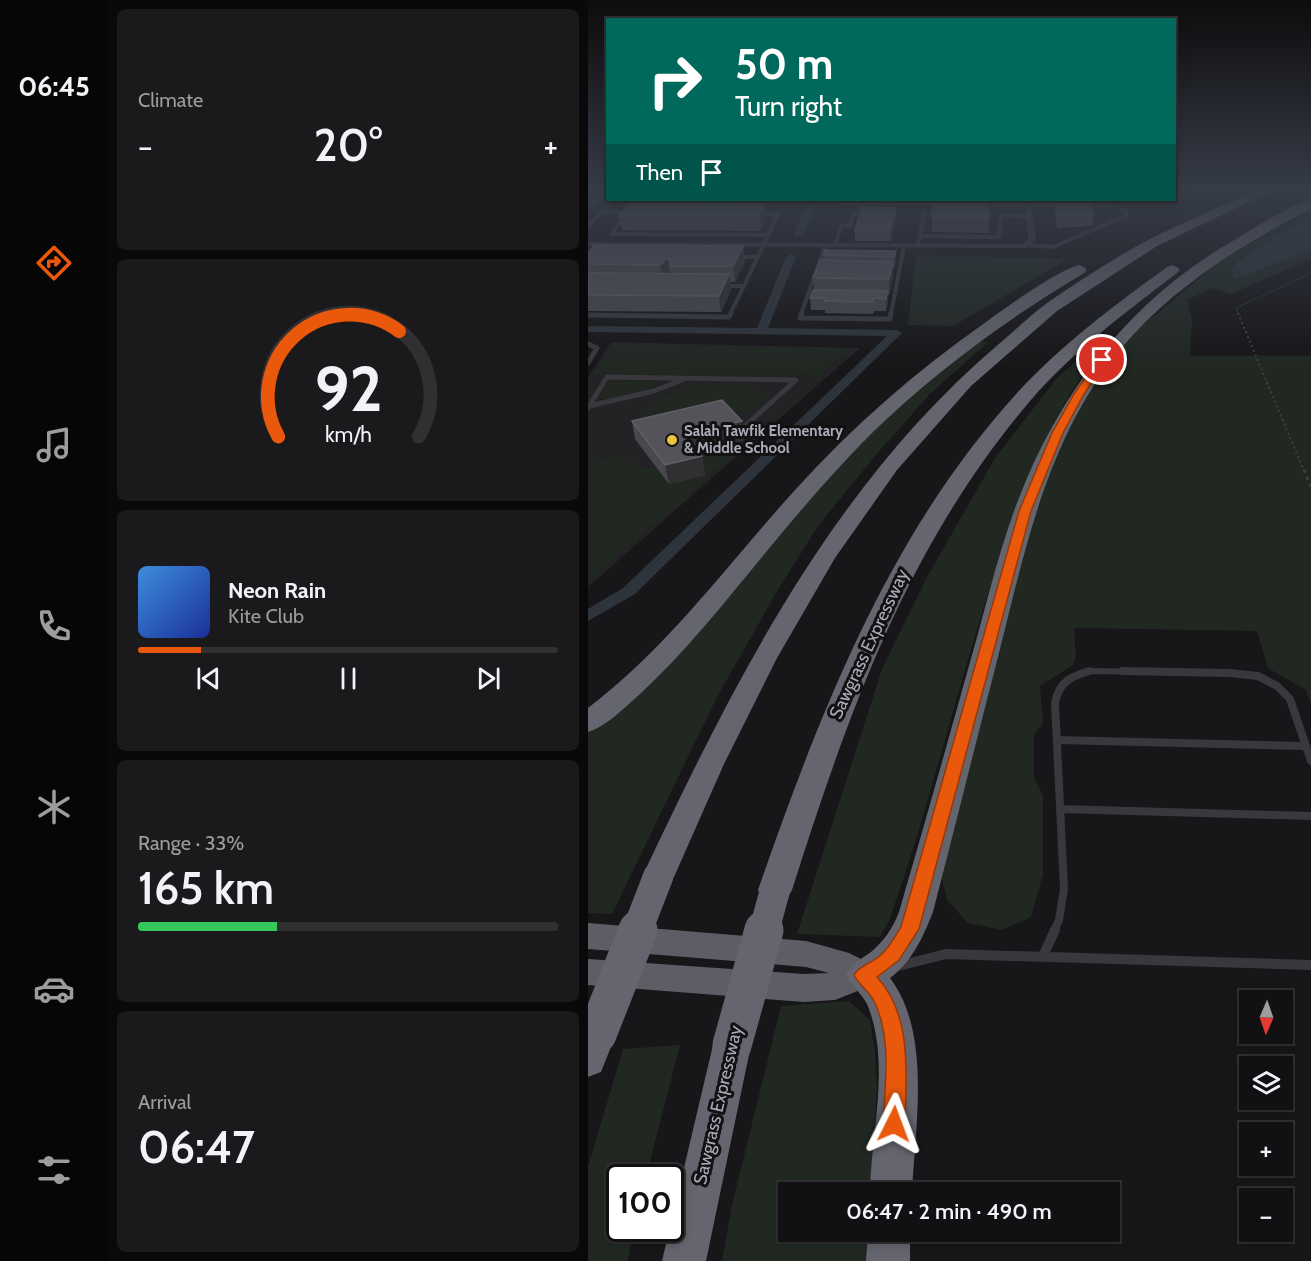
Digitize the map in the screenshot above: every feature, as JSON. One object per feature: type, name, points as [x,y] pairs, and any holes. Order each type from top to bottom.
[{"type":"highway","points":[[588,722],[629,690],[666,655],[802,495],[850,444],[942,361],[1016,308],[1096,260],[1119,249]]},
{"type":"highway","points":[[592,1047],[658,877],[729,720],[794,603],[852,513],[909,441],[990,358],[1059,302],[1142,249]]},
{"type":"highway","name":"Sawgrass Expressway","points":[[684,1261],[732,1045],[775,890],[812,776],[838,708],[888,594],[939,507],[988,438],[1061,357],[1133,296],[1206,249]]},
{"type":"highway","points":[[588,972],[804,988],[835,986],[864,975],[884,964],[897,950],[910,929],[916,912],[1025,511],[1046,457],[1068,412],[1102,360],[1132,325],[1162,296],[1227,249]]},
{"type":"highway","points":[[588,936],[806,954],[838,962],[864,975],[887,1005],[894,1041],[896,1079],[891,1182]]},
{"type":"highway","points":[[888,1261],[889,1242]]},
{"type":"lane","points":[[588,315],[729,317],[762,249]]},
{"type":"lane","points":[[824,249],[800,318],[890,319],[903,249]]},
{"type":"lane","points":[[822,256],[833,256]]},
{"type":"lane","points":[[735,257],[758,257]]},
{"type":"lane","points":[[890,257],[902,257]]},
{"type":"lane","points":[[816,271],[828,272]]},
{"type":"lane","points":[[887,273],[899,273]]},
{"type":"lane","points":[[718,285],[744,286]]},
{"type":"lane","points":[[807,298],[818,298]]},
{"type":"lane","points":[[883,299],[894,299]]},
{"type":"lane","points":[[588,344],[597,348],[588,363]]},
{"type":"lane","points":[[588,407],[608,377],[796,380],[745,426]]},
{"type":"lane","points":[[588,407],[654,391],[687,378]]},
{"type":"lane","points":[[1043,956],[1059,920],[1064,889],[1055,703],[1057,688],[1069,677],[1091,671],[1229,673],[1258,676],[1277,686],[1290,699],[1311,760]]},
{"type":"lane","points":[[1057,740],[1306,746]]},
{"type":"lane","points":[[1060,809],[1311,816]]},
{"type":"lane","points":[[864,975],[946,954],[1311,965]]},
{"type":"path","points":[[1311,273],[1236,308],[1311,487]]},
{"type":"shaded area","points":[[1240,249],[1261,249],[1231,268],[1234,278],[1311,250],[1311,259],[1231,294],[1211,288],[1187,300],[1192,320],[1190,356],[1311,356],[1311,705],[1306,690],[1268,668],[1257,631],[1074,628],[1076,655],[1073,665],[1040,686],[1043,723],[1034,734],[1034,777],[1043,796],[1043,874],[1031,917],[1002,930],[968,923],[947,900],[940,871],[1042,483],[1087,391],[1138,327],[1160,312],[1221,259]]},
{"type":"shaded area","points":[[1255,249],[1311,249],[1234,279],[1231,268]]},
{"type":"shaded area","points":[[916,255],[1068,259],[953,326],[908,325]]},
{"type":"shaded area","points":[[972,341],[988,342],[929,395],[818,526],[776,593],[717,697],[612,914],[588,913],[588,726],[855,445]]},
{"type":"shaded area","name":"Salah Tawfik Elementary & Middle School","points":[[611,342],[860,348],[588,587],[588,377]]},
{"type":"shaded area","points":[[613,344],[849,349],[818,376],[800,373],[796,377],[721,376],[719,374],[614,375],[615,372],[593,375]]},
{"type":"shaded area","points":[[1092,347],[1102,350],[1066,400],[1039,455],[1016,512],[982,614],[918,834],[889,921],[880,937],[797,934],[882,669],[926,579],[995,458],[1057,378]]},
{"type":"shaded area","points":[[619,381],[652,381],[656,384],[653,388],[608,399],[600,398],[607,385]]},
{"type":"shaded area","points":[[688,383],[757,383],[749,387],[758,395],[768,393],[769,396],[752,409],[640,438],[632,425],[659,398],[676,394]]},
{"type":"shaded area","points":[[742,432],[756,435],[690,492],[684,502],[668,511],[588,581],[588,464],[620,456],[626,464],[638,461],[643,469],[655,466],[669,484],[704,475],[688,454],[744,440]]},
{"type":"shaded area","points":[[849,1001],[870,1020],[877,1087],[872,1182],[778,1182],[778,1242],[868,1242],[867,1261],[722,1261],[732,1205],[781,1006]]},
{"type":"shaded area","points":[[680,1045],[649,1164],[606,1164],[606,1242],[632,1242],[627,1261],[588,1261],[588,1167],[623,1049]]},
{"type":"building","points":[[591,249],[742,249],[733,266],[670,266],[671,260],[667,258],[660,265],[588,264],[588,253]]},
{"type":"building","points":[[825,250],[896,251],[894,257],[823,255]]},
{"type":"building","points":[[820,260],[893,262],[889,279],[813,278]]},
{"type":"building","points":[[588,273],[729,274],[719,296],[588,295]]},
{"type":"building","points":[[813,290],[887,291],[886,299],[873,298],[873,302],[825,301],[826,298],[810,298]]},
{"type":"building","points":[[722,400],[742,421],[685,435],[702,456],[665,465],[632,421]]},
{"type":"waterway","points":[[761,331],[791,257]]},
{"type":"waterway","points":[[588,329],[761,331]]},
{"type":"waterway","points":[[588,616],[629,591],[897,333],[761,331]]},
{"type":"place","name":"Salah Tawfik Elementary & Middle School","points":[[672,440]]},
{"type":"route","points":[[894,1124],[896,1060],[891,1020],[881,994],[864,975],[884,964],[902,944],[910,929],[1025,511],[1057,433],[1102,360]]}]
